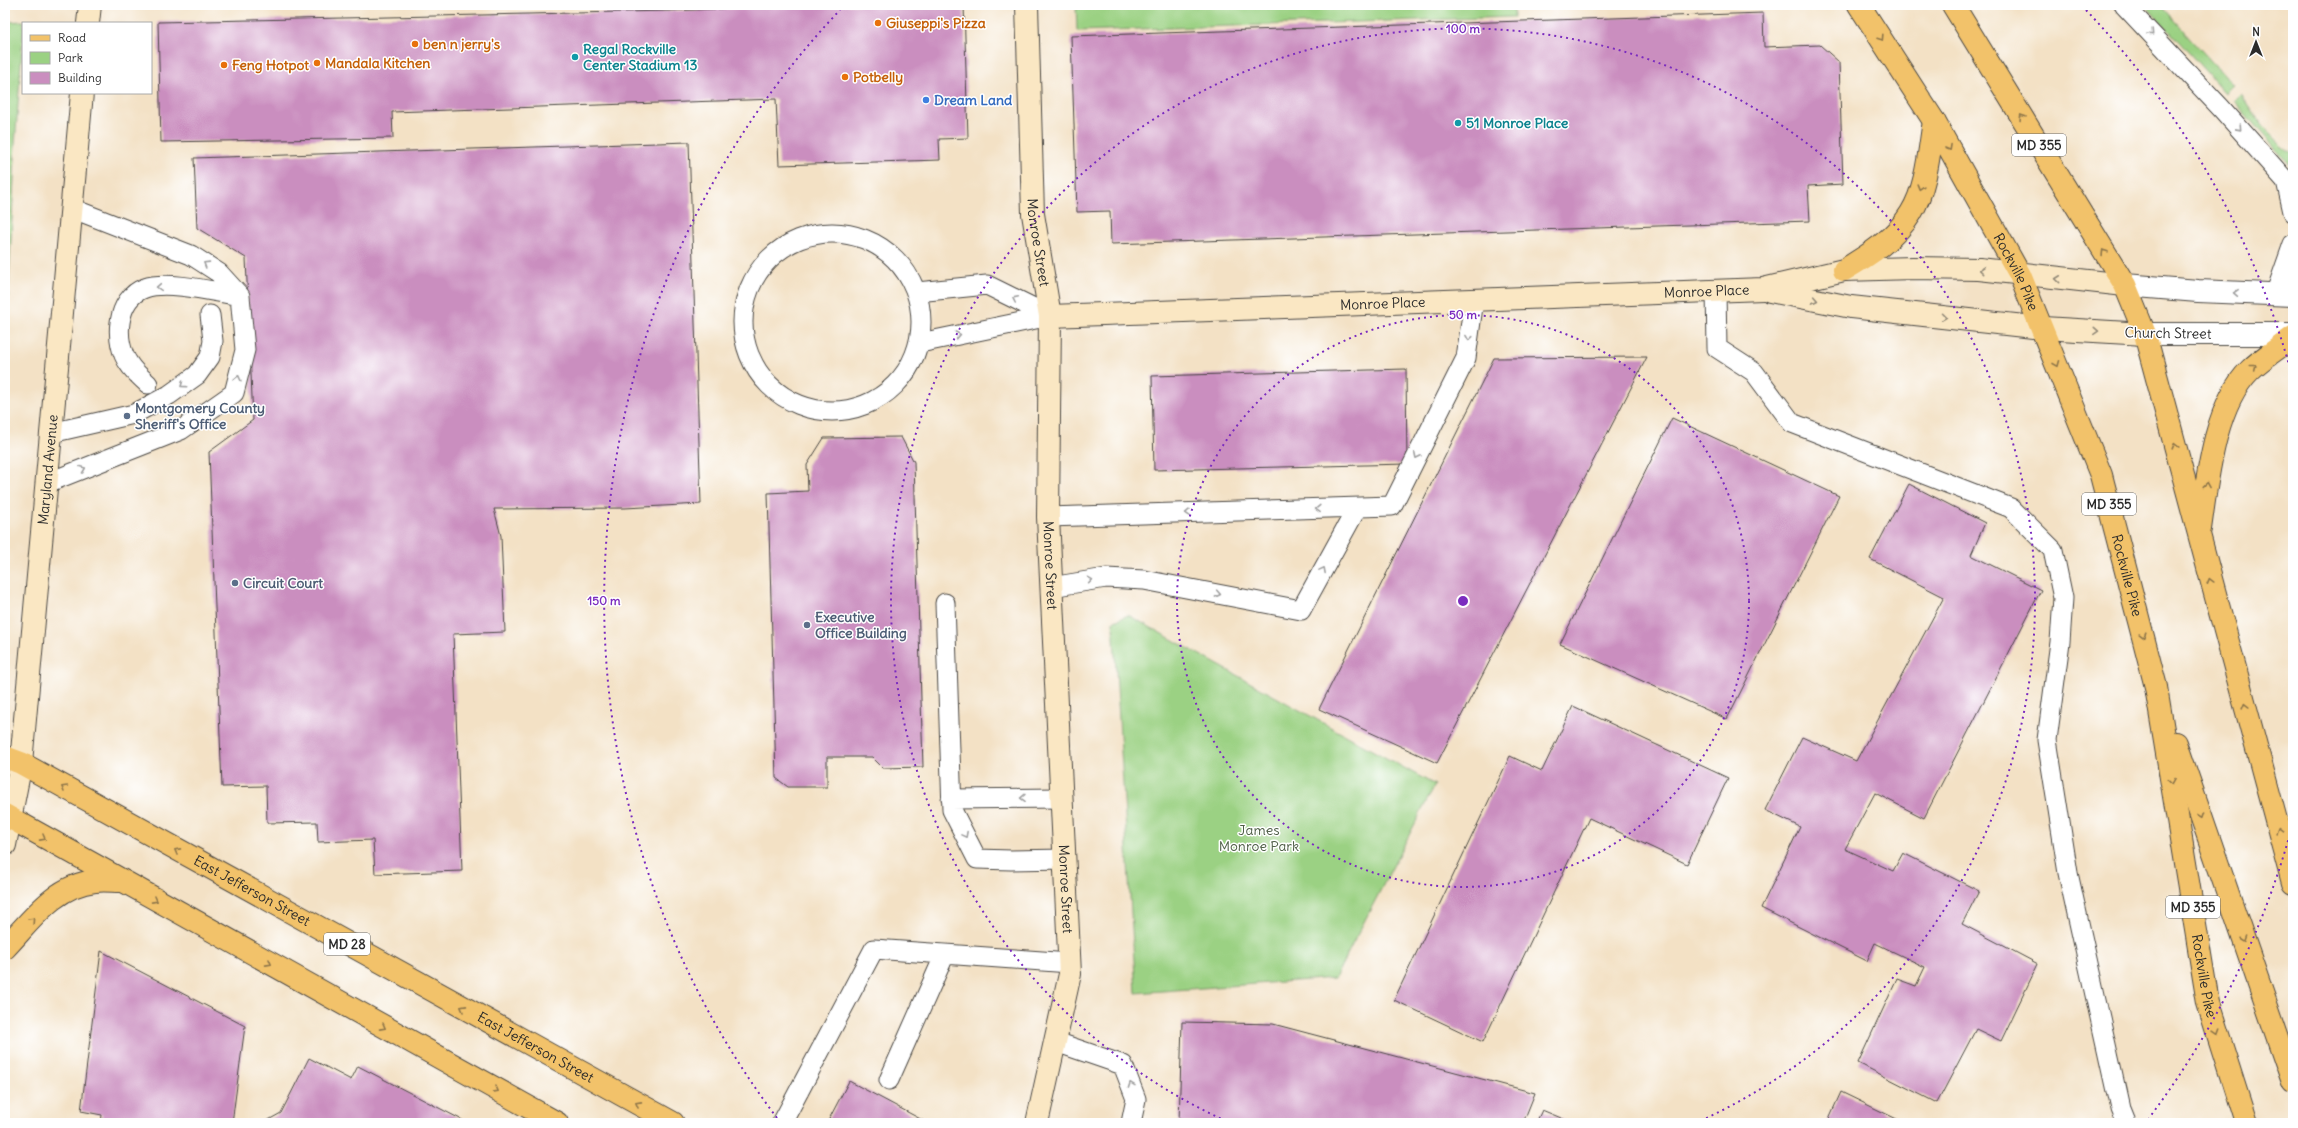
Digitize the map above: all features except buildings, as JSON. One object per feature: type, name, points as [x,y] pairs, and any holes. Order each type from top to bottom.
[{"type":"main road","name":"Rockville Pike","points":[[1860,5],[1934,121],[2020,275],[2043,328],[2101,475],[2156,687],[2208,1003],[2246,1123]]},
{"type":"main road","name":"MD 355","points":[[1953,5],[2125,285],[2145,334],[2198,538],[2293,883]]},
{"type":"main road","points":[[1844,270],[1875,252],[1911,213],[1920,189],[1934,121]]},
{"type":"main road","points":[[2198,538],[2211,454],[2236,388],[2250,370],[2293,335]]},
{"type":"main road","points":[[2156,687],[2293,1082]]},
{"type":"main road","name":"East Jefferson Street","points":[[13,760],[672,1123]]},
{"type":"main road","points":[[7,817],[557,1123]]},
{"type":"main road","points":[[5,948],[54,897],[73,886],[95,881],[121,881]]},
{"type":"street","points":[[88,22],[90,5]]},
{"type":"street","name":"Monroe Street","points":[[1027,5],[1033,214],[1050,316],[1048,517],[1070,963],[1070,974],[1056,1042],[1037,1123]]},
{"type":"street","name":"Maryland Avenue","points":[[5,845],[13,760],[47,483],[82,94]]},
{"type":"street","name":"Monroe Place","points":[[1050,316],[1763,289],[1844,270],[1979,270],[2125,285]]},
{"type":"street","points":[[2125,285],[2284,295]]},
{"type":"street","name":"Monroe Place","points":[[1763,289],[1851,307],[2043,328]]},
{"type":"street","name":"Church Street","points":[[2043,328],[2145,334],[2293,335]]},
{"type":"lane","points":[[2124,5],[2221,108],[2289,185],[2293,212]]},
{"type":"lane","points":[[47,483],[181,430],[234,393],[245,350],[240,296],[220,273],[191,255],[71,208]]},
{"type":"lane","points":[[808,234],[858,236],[865,239],[890,253],[907,271],[917,292],[919,297],[920,342],[915,358],[894,387],[869,404],[837,412],[801,407],[778,394],[755,369],[742,336],[743,303],[759,268],[775,252],[808,234]]},
{"type":"lane","points":[[2284,295],[2293,244]]},
{"type":"lane","points":[[917,292],[987,285],[1050,316]]},
{"type":"lane","points":[[148,384],[129,364],[120,345],[120,318],[127,300],[145,288],[174,286],[240,296]]},
{"type":"lane","points":[[1716,291],[1717,348],[1754,372],[1792,423],[2011,508],[2053,550],[2063,598],[2060,642],[2047,740],[2068,872],[2120,1108],[2126,1123]]},
{"type":"lane","points":[[1048,517],[1392,506],[1466,358],[1474,299]]},
{"type":"lane","points":[[51,433],[134,414],[169,395],[197,375],[210,356],[213,341],[210,315]]},
{"type":"lane","points":[[920,342],[1050,316]]},
{"type":"lane","points":[[1052,587],[1106,578],[1144,580],[1301,610],[1357,508]]},
{"type":"lane","points":[[945,603],[952,810],[977,858],[1011,860],[1065,858]]},
{"type":"lane","points":[[951,799],[1062,798]]},
{"type":"lane","points":[[782,1123],[874,949],[1070,963]]},
{"type":"lane","points":[[888,1080],[944,954]]},
{"type":"lane","points":[[1056,1042],[1123,1065],[1136,1099],[1131,1123]]},
{"type":"green space","points":[[1076,5],[1514,5],[1514,17],[1077,31]]},
{"type":"green space","points":[[2146,5],[2160,5],[2233,85],[2225,93]]},
{"type":"green space","points":[[24,21],[22,22],[22,49],[14,159],[15,157],[5,363],[5,22]]},
{"type":"green space","points":[[2241,94],[2257,119],[2270,135],[2293,153],[2293,169],[2234,101]]},
{"type":"green space","name":"James Monroe Park","points":[[1128,615],[1435,785],[1335,978],[1136,993],[1113,622]]},
{"type":"place","name":"Giuseppi's Pizza","points":[[878,23]]},
{"type":"place","name":"ben n jerry's","points":[[415,44]]},
{"type":"place","name":"Regal Rockville Center Stadium 13","points":[[575,57]]},
{"type":"place","name":"Mandala Kitchen","points":[[317,63]]},
{"type":"place","name":"Feng Hotpot","points":[[224,65]]},
{"type":"place","name":"Potbelly","points":[[845,77]]},
{"type":"place","name":"Dream Land","points":[[926,100]]},
{"type":"place","name":"51 Monroe Place","points":[[1458,123]]},
{"type":"place","name":"Montgomery County Sheriff's Office","points":[[127,416]]},
{"type":"place","name":"Circuit Court","points":[[235,583]]},
{"type":"place","name":"Executive Office Building","points":[[807,625]]}]
